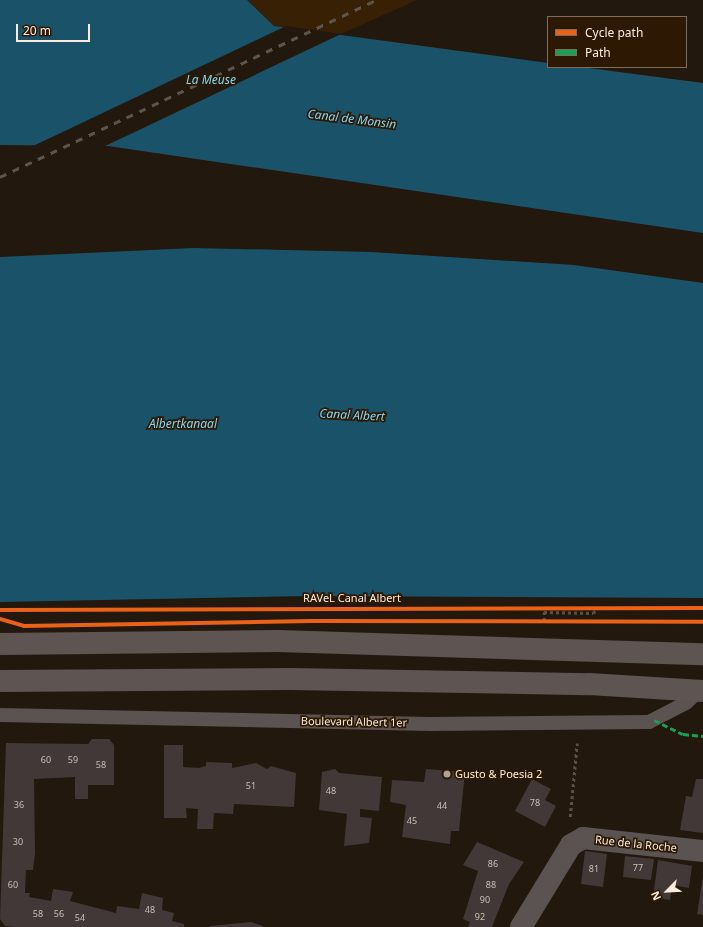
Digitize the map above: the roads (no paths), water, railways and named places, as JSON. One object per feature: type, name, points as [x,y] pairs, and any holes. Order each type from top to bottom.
[{"type":"main road","points":[[0,644],[278,641],[703,654]]},
{"type":"main road","name":"Boulevard Albert 1er","points":[[0,681],[290,679],[589,684],[701,691]]},
{"type":"street","name":"Rue de la Roche","points":[[521,927],[571,844],[583,838],[703,851]]},
{"type":"lane","name":"Boulevard Albert 1er","points":[[0,715],[430,724],[649,722],[686,703],[701,691]]},
{"type":"water","name":"La Meuse","points":[[0,0],[247,0],[274,26],[547,63],[547,68],[589,68],[703,83],[703,233],[108,146],[0,145]]},
{"type":"water","name":"Albertkanaal","points":[[194,248],[371,252],[574,265],[703,283],[703,598],[308,596],[0,602],[0,257]]},
{"type":"railway","points":[[0,177],[376,0]]},
{"type":"place","name":"Gusto & Poesia 2","points":[[447,774]]},
{"type":"water label","name":"Canal de Monsin","points":[[352,119]]},
{"type":"water label","name":"Canal Albert","points":[[352,415]]}]
